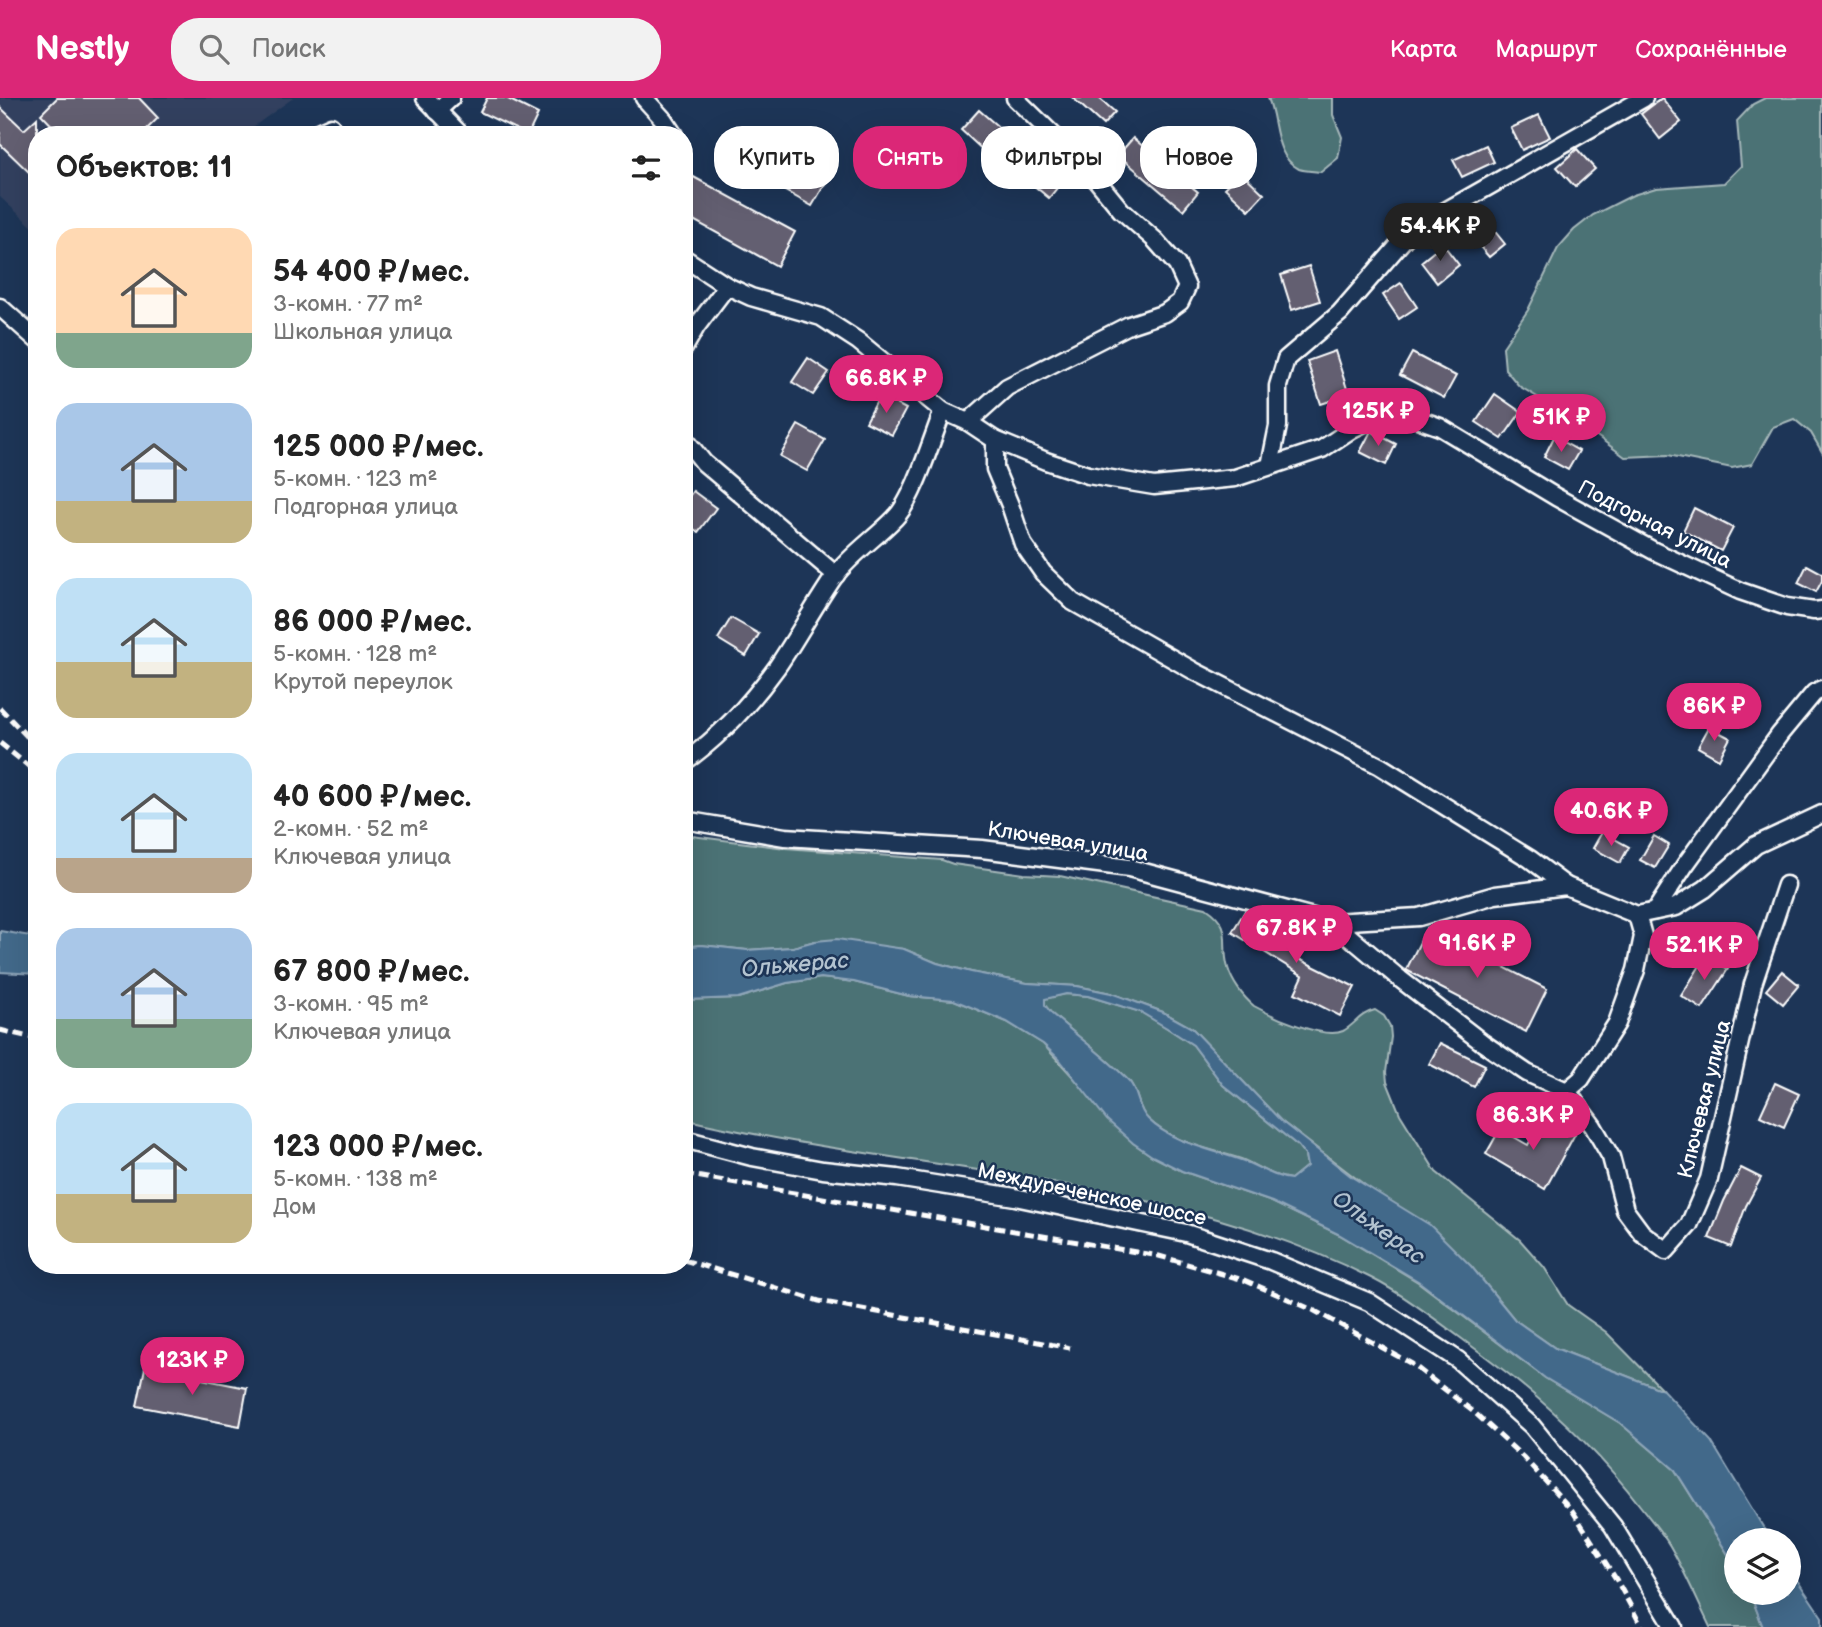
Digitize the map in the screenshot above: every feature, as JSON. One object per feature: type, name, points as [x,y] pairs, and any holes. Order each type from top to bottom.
[{"type":"street","points":[[425,98],[452,126]]},
{"type":"street","points":[[437,111],[451,98]]},
{"type":"street","points":[[644,98],[668,126]]},
{"type":"street","points":[[968,422],[1007,387],[1129,325],[1165,313],[1180,302],[1187,287],[1177,265],[1155,240],[1121,210],[1086,167],[1015,98]]},
{"type":"street","points":[[1270,466],[1278,426],[1278,386],[1286,359],[1340,313],[1412,230],[1644,98]]},
{"type":"street","name":"Подгорная улица","points":[[693,264],[727,286],[751,297],[821,317],[858,341],[943,411],[968,422],[995,440],[1088,475],[1154,486],[1235,478],[1322,449],[1352,429],[1381,415],[1401,414],[1440,427],[1556,497],[1654,551],[1740,591],[1787,607],[1822,610]]},
{"type":"street","points":[[693,332],[727,286]]},
{"type":"street","points":[[0,307],[28,332]]},
{"type":"street","points":[[693,756],[735,717],[776,668],[836,575],[861,547],[897,516],[915,483],[943,411]]},
{"type":"street","points":[[995,440],[995,469],[1023,544],[1043,573],[1073,602],[1194,671],[1380,766],[1530,859],[1566,886]]},
{"type":"street","points":[[693,450],[704,463],[836,575]]},
{"type":"street","points":[[1655,911],[1780,734],[1814,693],[1822,689]]},
{"type":"street","points":[[1332,922],[1483,1043],[1527,1073],[1567,1091],[1581,1079],[1617,1023],[1639,959],[1643,936],[1637,915],[1676,907],[1705,889],[1756,845],[1822,814]]},
{"type":"street","name":"Ключевая улица","points":[[693,822],[785,836],[982,849],[1129,868],[1332,922],[1419,916],[1495,895],[1566,886],[1637,915]]},
{"type":"street","name":"Ключевая улица","points":[[1567,1091],[1593,1126],[1611,1157],[1625,1210],[1642,1233],[1667,1251],[1689,1225],[1709,1179],[1753,984],[1786,885]]},
{"type":"street","name":"Междуреченское шоссе","points":[[693,1141],[823,1170],[897,1178],[1015,1197],[1186,1233],[1271,1261],[1369,1302],[1458,1360],[1532,1426],[1613,1526],[1674,1627]]},
{"type":"shaded area","points":[[0,98],[293,98],[254,126],[28,126],[28,223],[0,197]]},
{"type":"green space","points":[[1268,98],[1333,98],[1333,115],[1342,137],[1338,158],[1321,172],[1299,169],[1291,163],[1280,146]]},
{"type":"green space","points":[[1765,98],[1822,98],[1822,452],[1811,433],[1794,419],[1773,427],[1752,464],[1732,468],[1668,455],[1625,457],[1574,419],[1519,386],[1505,369],[1503,347],[1528,310],[1558,248],[1574,230],[1593,215],[1633,195],[1656,188],[1724,183],[1741,166],[1737,121],[1753,104]]},
{"type":"green space","points":[[693,836],[786,848],[942,860],[1024,874],[1060,876],[1206,908],[1224,928],[1226,959],[1232,979],[1254,1006],[1298,1026],[1334,1033],[1343,1031],[1365,1014],[1375,1010],[1384,1016],[1390,1026],[1391,1037],[1387,1082],[1400,1114],[1436,1172],[1520,1240],[1544,1267],[1568,1305],[1606,1332],[1663,1390],[1555,1348],[1515,1320],[1471,1266],[1281,1121],[1192,1028],[1163,1012],[1111,993],[1077,986],[1027,983],[971,972],[937,963],[904,949],[815,941],[793,947],[747,950],[693,946]]},
{"type":"green space","points":[[821,978],[854,982],[909,996],[954,1000],[1007,1022],[1043,1044],[1133,1143],[1152,1156],[1182,1171],[1272,1202],[1340,1235],[1418,1282],[1545,1378],[1620,1423],[1675,1470],[1724,1548],[1724,1605],[1755,1605],[1763,1627],[1710,1627],[1664,1536],[1624,1485],[1586,1444],[1503,1370],[1413,1303],[1371,1278],[1290,1243],[1207,1216],[1121,1195],[770,1137],[693,1121],[693,1000],[738,998],[787,983]]},
{"type":"green space","points":[[1066,994],[1088,996],[1141,1012],[1193,1045],[1223,1085],[1298,1146],[1305,1155],[1307,1166],[1291,1179],[1284,1178],[1241,1159],[1180,1140],[1158,1127],[1144,1115],[1129,1081],[1045,1005],[1044,999]]},
{"type":"water","points":[[0,931],[28,936],[28,974],[0,972]]},
{"type":"water","name":"Ольжерас","points":[[837,939],[904,949],[937,963],[971,972],[1027,983],[1077,986],[1111,993],[1163,1012],[1192,1028],[1281,1121],[1352,1177],[1430,1225],[1471,1266],[1515,1320],[1555,1348],[1663,1390],[1711,1441],[1764,1528],[1724,1528],[1724,1548],[1675,1470],[1620,1423],[1545,1378],[1418,1281],[1340,1235],[1272,1202],[1182,1171],[1152,1156],[1107,1120],[1059,1059],[1043,1044],[1007,1022],[954,1000],[909,996],[854,982],[821,978],[787,983],[738,998],[693,1000],[693,946],[747,950],[793,947]],"holes":[[[1066,994],[1088,996],[1140,1012],[1193,1045],[1223,1085],[1298,1146],[1305,1155],[1307,1166],[1291,1179],[1284,1178],[1168,1134],[1144,1115],[1129,1081],[1052,1014],[1045,1005],[1045,999]]]},
{"type":"water","points":[[1801,1586],[1822,1617],[1822,1627],[1763,1627],[1755,1605],[1801,1605]]},
{"type":"building","points":[[57,98],[139,98],[158,118],[150,126],[52,126],[41,114]]},
{"type":"building","points":[[487,98],[506,98],[538,114],[532,126],[509,126],[480,112]]},
{"type":"building","points":[[1073,98],[1099,98],[1115,112],[1103,125]]},
{"type":"building","points":[[1662,98],[1681,122],[1660,139],[1641,114]]},
{"type":"building","points":[[0,107],[24,130],[28,126],[28,171],[0,144]]},
{"type":"building","points":[[979,110],[997,126],[981,126],[981,148],[967,136],[967,126],[965,126]]},
{"type":"building","points":[[1539,115],[1550,137],[1522,150],[1511,128]]},
{"type":"building","points":[[37,118],[37,126],[28,126]]},
{"type":"building","points":[[1133,138],[1140,144],[1140,174],[1126,162],[1126,146]]},
{"type":"building","points":[[1486,145],[1494,162],[1462,177],[1453,160]]},
{"type":"building","points":[[1577,149],[1595,169],[1575,187],[1557,167]]},
{"type":"building","points":[[693,177],[714,189],[795,232],[777,266],[693,220]]},
{"type":"building","points":[[1257,187],[1264,194],[1249,210],[1226,189]]},
{"type":"building","points":[[782,189],[822,189],[812,206]]},
{"type":"building","points":[[1038,189],[1056,189],[1049,198]]},
{"type":"building","points":[[1158,189],[1194,189],[1198,192],[1183,210]]},
{"type":"building","points":[[1485,219],[1505,244],[1489,257],[1468,233]]},
{"type":"building","points":[[1443,244],[1459,265],[1437,283],[1421,262]]},
{"type":"building","points":[[1309,266],[1320,301],[1292,310],[1281,275]]},
{"type":"building","points":[[1401,283],[1417,307],[1399,319],[1383,295]]},
{"type":"building","points":[[1335,351],[1349,395],[1321,404],[1307,361]]},
{"type":"building","points":[[1412,353],[1456,376],[1444,398],[1400,375]]},
{"type":"building","points":[[808,358],[829,372],[813,395],[792,382]]},
{"type":"building","points":[[1495,394],[1521,412],[1502,439],[1476,422]]},
{"type":"building","points":[[880,395],[906,409],[892,435],[866,422]]},
{"type":"building","points":[[798,425],[825,440],[807,471],[780,456]]},
{"type":"building","points":[[1371,431],[1396,444],[1386,465],[1360,452]]},
{"type":"building","points":[[1554,437],[1579,451],[1568,470],[1544,457]]},
{"type":"building","points":[[693,491],[716,508],[698,532],[693,528]]},
{"type":"building","points":[[1694,508],[1733,528],[1721,551],[1683,531]]},
{"type":"building","points":[[1807,565],[1822,573],[1822,581],[1816,592],[1798,583]]},
{"type":"building","points":[[731,618],[759,634],[746,656],[718,639]]},
{"type":"building","points":[[1709,727],[1730,738],[1719,759],[1698,747]]},
{"type":"building","points":[[1602,832],[1629,847],[1620,863],[1593,848]]},
{"type":"building","points":[[1654,836],[1669,845],[1655,868],[1640,860]]},
{"type":"building","points":[[1245,911],[1302,946],[1295,957],[1355,987],[1340,1016],[1295,993],[1303,976],[1232,932]]},
{"type":"building","points":[[1427,928],[1547,989],[1526,1032],[1406,970]]},
{"type":"building","points":[[1706,956],[1728,969],[1702,1009],[1681,996]]},
{"type":"building","points":[[1782,971],[1799,985],[1783,1004],[1766,990]]},
{"type":"building","points":[[1440,1043],[1485,1065],[1474,1087],[1429,1064]]},
{"type":"building","points":[[1775,1083],[1799,1094],[1784,1127],[1760,1116]]},
{"type":"building","points":[[1544,1116],[1575,1134],[1545,1189],[1486,1154],[1500,1129],[1528,1145]]},
{"type":"building","points":[[1741,1168],[1761,1178],[1746,1206],[1731,1247],[1709,1238]]},
{"type":"building","points":[[145,1368],[247,1388],[240,1426],[137,1406]]},
{"type":"railway","points":[[0,708],[28,738]]},
{"type":"railway","points":[[0,743],[28,766]]},
{"type":"railway","points":[[0,1030],[28,1037]]},
{"type":"railway","points":[[693,1176],[1159,1256],[1244,1280],[1313,1310],[1412,1364],[1475,1413],[1523,1457],[1572,1510],[1616,1579],[1642,1627]]},
{"type":"railway","points":[[693,1263],[819,1301],[1070,1348]]}]
